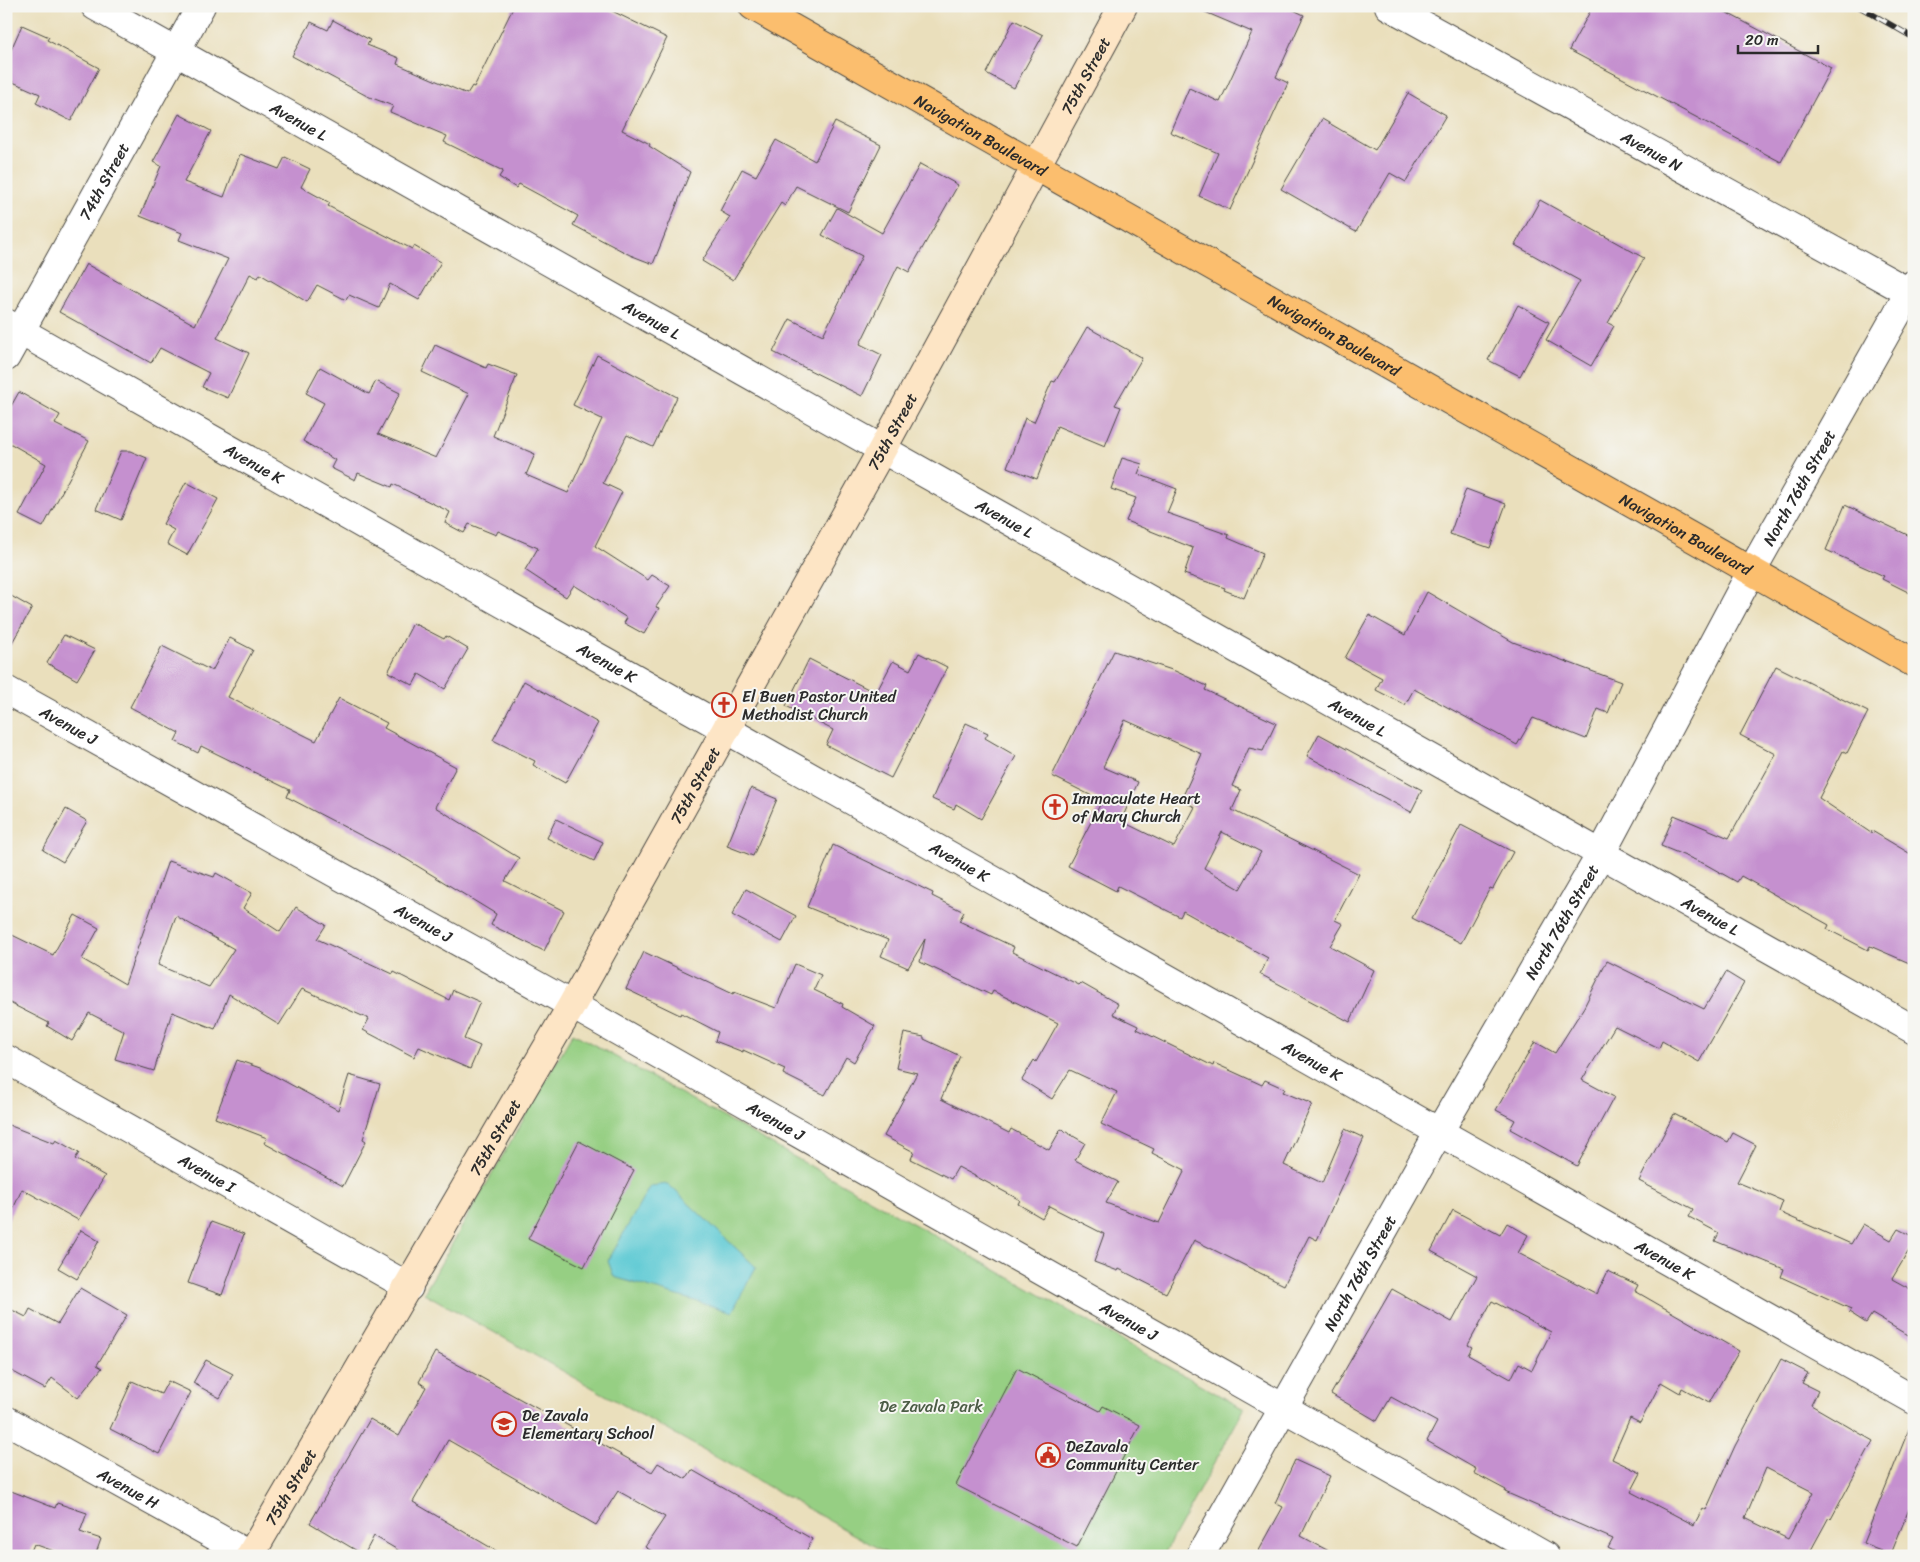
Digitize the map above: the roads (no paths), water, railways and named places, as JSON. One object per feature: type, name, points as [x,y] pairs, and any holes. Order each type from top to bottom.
[{"type":"main road","name":"Navigation Boulevard","points":[[753,6],[1914,663]]},
{"type":"main road","name":"75th Street","points":[[251,1556],[572,1005],[724,729],[883,448],[1123,6]]},
{"type":"street","name":"Avenue L","points":[[94,6],[883,448],[1914,1030]]},
{"type":"street","name":"74th Street","points":[[6,357],[14,327],[176,52],[201,6]]},
{"type":"street","name":"Avenue N","points":[[1389,6],[1912,290]]},
{"type":"street","name":"North 76th Street","points":[[1200,1556],[1439,1132],[1601,854],[1751,572],[1912,290]]},
{"type":"street","name":"Avenue K","points":[[14,327],[1914,1400]]},
{"type":"street","name":"Avenue J","points":[[6,690],[572,1005],[1285,1407],[1545,1556]]},
{"type":"street","name":"Avenue I","points":[[6,1059],[409,1287]]},
{"type":"street","name":"Avenue H","points":[[6,1420],[251,1556]]},
{"type":"water","points":[[668,1184],[756,1267],[732,1312],[614,1277],[608,1261],[650,1186]]},
{"type":"railway","points":[[1858,6],[1914,38]]},
{"type":"place","name":"El Buen Pastor United Methodist Church","points":[[724,705]]},
{"type":"place","name":"Immaculate Heart of Mary Church","points":[[1055,807]]},
{"type":"place","name":"De Zavala Elementary School","points":[[504,1424]]},
{"type":"place","name":"DeZavala Community Center","points":[[1048,1455]]},
{"type":"park label","name":"De Zavala Park","points":[[931,1406]]}]
